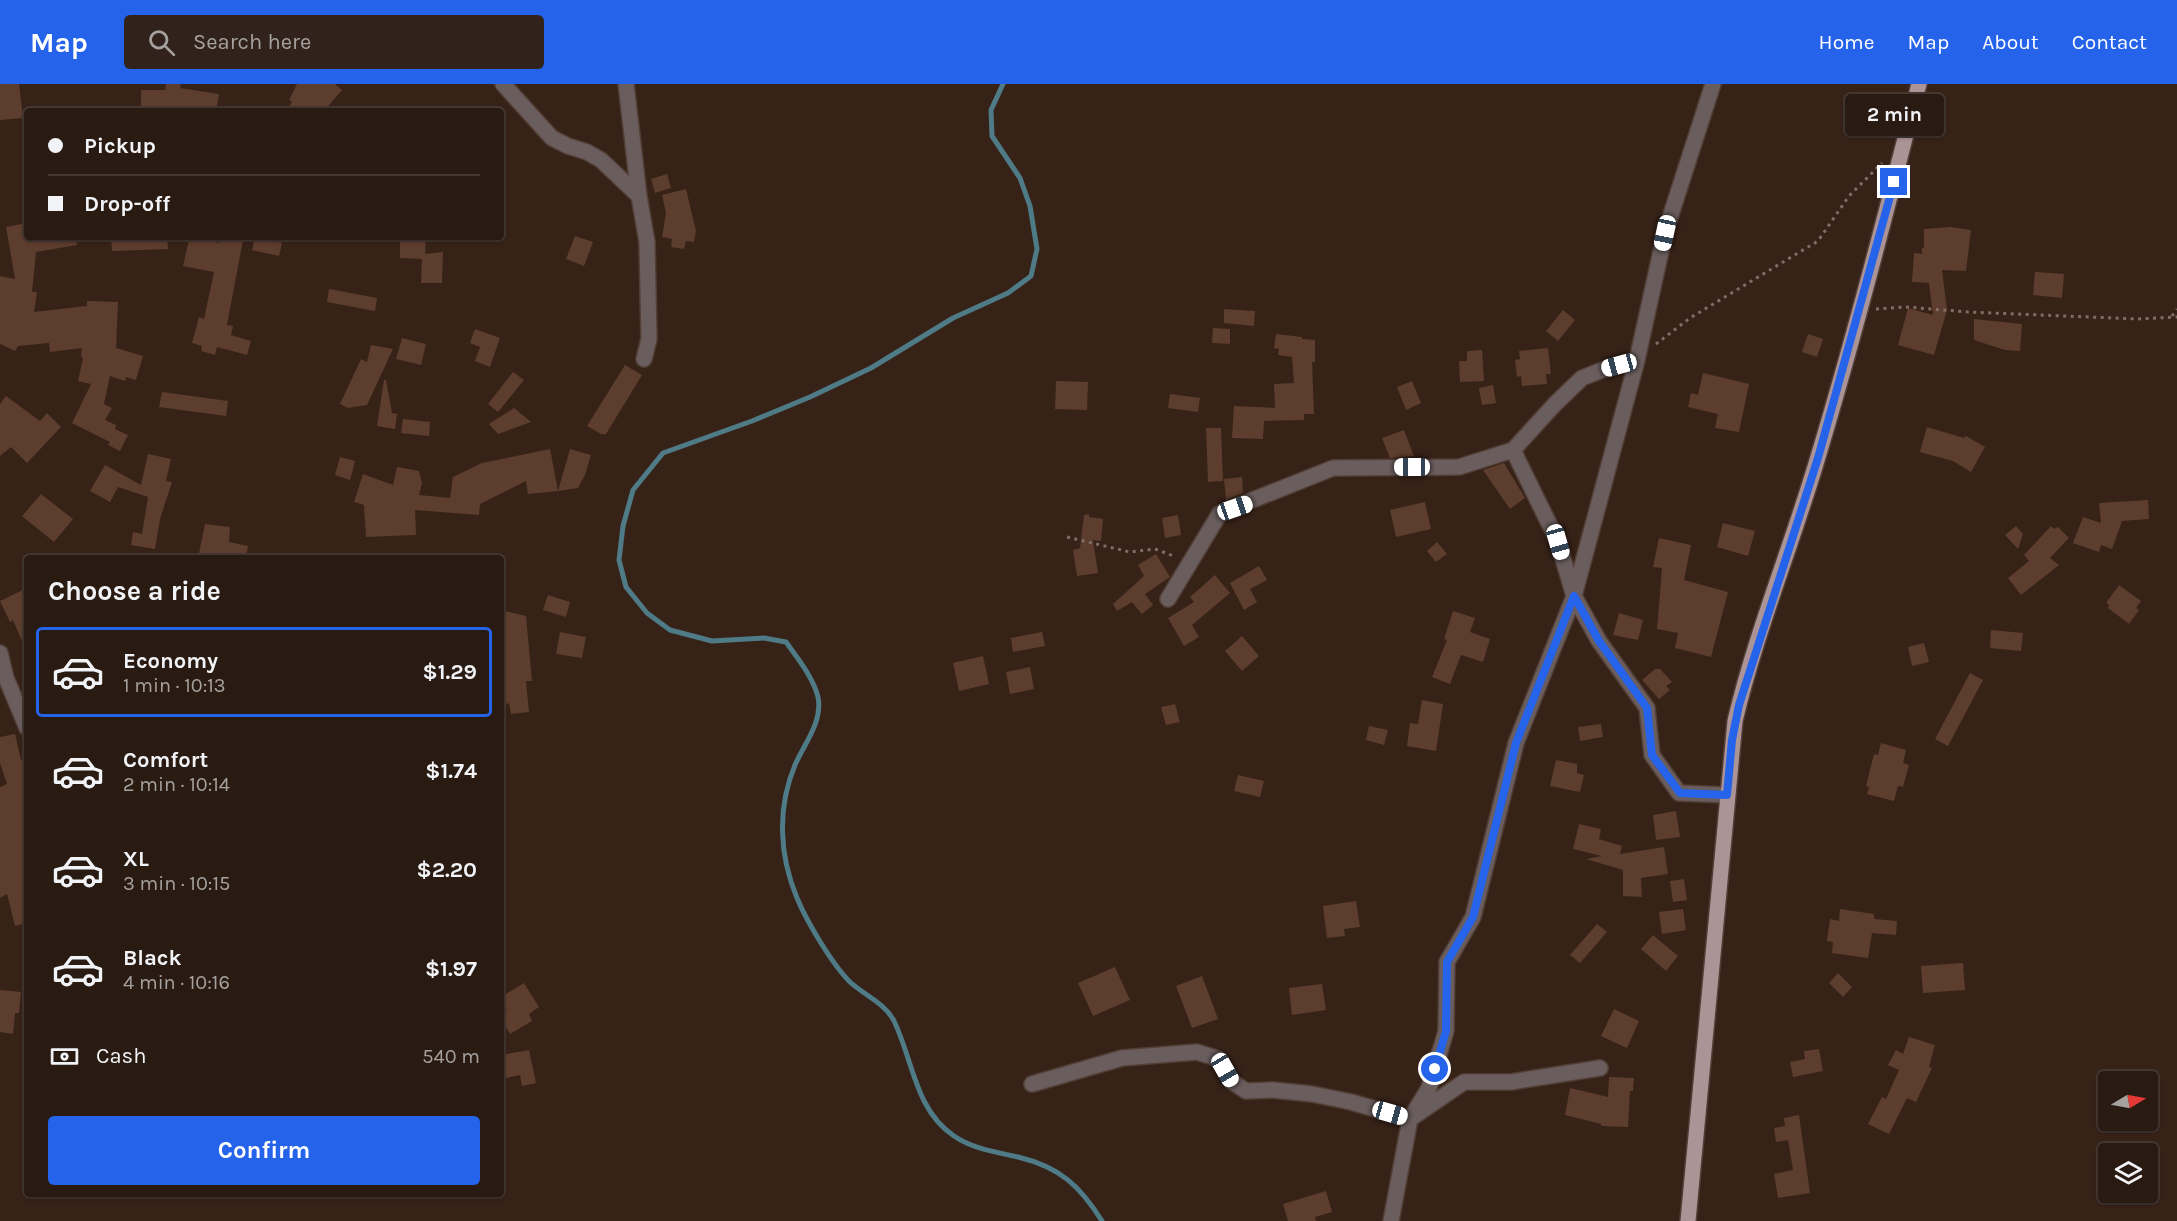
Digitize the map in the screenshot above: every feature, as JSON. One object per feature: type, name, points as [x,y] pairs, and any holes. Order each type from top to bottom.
[{"type":"main road","points":[[1688,1221],[1732,740],[1739,705],[1818,458],[1919,84]]},
{"type":"street","points":[[503,84],[552,138],[601,160],[639,196]]},
{"type":"street","points":[[626,84],[639,196],[647,242],[649,339],[644,359]]},
{"type":"street","points":[[1391,1221],[1410,1119],[1430,1088],[1446,1031],[1447,962],[1473,917],[1516,743],[1574,596],[1637,360],[1665,233],[1713,84]]},
{"type":"street","points":[[1168,599],[1221,513],[1333,468],[1459,467],[1513,450],[1582,378],[1637,360]]},
{"type":"street","points":[[1513,450],[1558,542],[1574,596],[1599,641],[1647,708],[1652,755],[1680,793],[1727,795]]},
{"type":"street","points":[[0,653],[6,678],[24,721]]},
{"type":"street","points":[[1032,1084],[1122,1058],[1197,1052],[1219,1059],[1231,1081],[1246,1091],[1273,1090],[1312,1094],[1351,1102],[1410,1119]]},
{"type":"street","points":[[1410,1119],[1464,1082],[1511,1082],[1600,1068]]},
{"type":"path","points":[[1637,360],[1690,318],[1818,240],[1849,196],[1905,140]]},
{"type":"path","points":[[1859,311],[1906,307],[1968,312],[2126,318],[2175,317],[2177,309]]},
{"type":"path","points":[[1067,537],[1130,552],[1155,549],[1189,563]]},
{"type":"building","points":[[0,84],[19,84],[23,118],[0,120]]},
{"type":"building","points":[[166,84],[181,84],[180,88],[219,94],[217,108],[141,107],[141,90],[165,90]]},
{"type":"building","points":[[297,84],[335,84],[342,90],[327,108],[288,108],[292,102],[289,100]]},
{"type":"building","points":[[667,174],[671,188],[655,193],[651,179]]},
{"type":"building","points":[[686,189],[696,231],[694,242],[686,241],[684,249],[671,247],[672,239],[662,237],[666,213],[662,195]]},
{"type":"building","points":[[24,224],[24,240],[76,240],[77,245],[36,252],[32,292],[37,292],[34,312],[87,306],[87,301],[118,302],[116,348],[143,356],[136,380],[126,377],[125,381],[110,376],[104,404],[112,408],[105,420],[116,425],[115,429],[128,435],[120,451],[108,445],[110,442],[72,423],[91,384],[78,381],[83,358],[81,357],[82,348],[50,352],[49,343],[18,346],[15,351],[0,344],[0,276],[15,279],[6,227]]},
{"type":"building","points":[[1951,227],[1971,230],[1966,271],[1942,270],[1947,310],[1934,355],[1898,345],[1908,308],[1933,315],[1929,283],[1912,282],[1914,253],[1922,254],[1924,229]]},
{"type":"building","points":[[575,236],[593,242],[584,266],[566,259]]},
{"type":"building","points":[[111,240],[167,240],[168,249],[112,251]]},
{"type":"building","points":[[189,240],[219,243],[220,240],[243,240],[227,325],[233,326],[231,335],[251,341],[247,355],[217,347],[215,355],[201,351],[202,346],[192,343],[199,317],[204,319],[214,272],[183,266]]},
{"type":"building","points":[[254,240],[282,243],[279,256],[252,250]]},
{"type":"building","points":[[400,240],[426,240],[425,254],[443,252],[442,283],[421,283],[422,259],[400,258]]},
{"type":"building","points":[[2035,272],[2064,274],[2062,298],[2033,295]]},
{"type":"building","points":[[329,289],[377,298],[375,311],[327,302]]},
{"type":"building","points":[[1224,309],[1255,311],[1254,326],[1224,323]]},
{"type":"building","points":[[1563,310],[1575,320],[1558,341],[1546,331]]},
{"type":"building","points":[[1974,319],[2022,324],[2020,351],[2005,350],[1974,340]]},
{"type":"building","points":[[1213,328],[1230,329],[1230,344],[1212,343]]},
{"type":"building","points":[[475,329],[500,338],[490,367],[475,361],[480,347],[470,343]]},
{"type":"building","points":[[1276,334],[1315,340],[1315,362],[1312,362],[1314,414],[1304,414],[1304,420],[1264,421],[1263,439],[1232,438],[1234,406],[1275,408],[1274,384],[1294,383],[1292,357],[1278,355],[1279,349],[1274,348]]},
{"type":"building","points":[[1808,334],[1823,339],[1817,357],[1802,352]]},
{"type":"building","points":[[402,338],[426,344],[421,365],[396,359]]},
{"type":"building","points":[[371,345],[393,349],[367,405],[348,408],[340,404],[361,359],[367,362]]},
{"type":"building","points":[[1548,348],[1551,374],[1546,374],[1547,384],[1522,386],[1521,376],[1517,377],[1515,360],[1520,359],[1519,351]]},
{"type":"building","points":[[1482,350],[1484,381],[1460,382],[1459,361],[1467,361],[1467,351]]},
{"type":"building","points":[[625,365],[642,375],[606,434],[601,434],[587,426]]},
{"type":"building","points":[[513,372],[524,380],[498,412],[488,404]]},
{"type":"building","points":[[1703,373],[1749,384],[1739,432],[1715,428],[1718,414],[1688,407],[1691,393],[1698,395]]},
{"type":"building","points":[[384,380],[386,380],[392,413],[397,414],[395,429],[377,426]]},
{"type":"building","points":[[1056,381],[1088,382],[1087,410],[1055,409]]},
{"type":"building","points":[[1412,381],[1421,403],[1406,410],[1397,387]]},
{"type":"building","points":[[1493,385],[1496,403],[1482,405],[1479,388]]},
{"type":"building","points":[[162,392],[228,401],[226,416],[159,407]]},
{"type":"building","points":[[1170,394],[1200,398],[1198,412],[1168,408]]},
{"type":"building","points":[[6,396],[40,421],[47,413],[61,427],[27,463],[11,447],[0,456],[0,404]]},
{"type":"building","points":[[514,408],[531,422],[498,434],[489,424]]},
{"type":"building","points":[[403,419],[430,422],[429,436],[401,433]]},
{"type":"building","points":[[1927,427],[1964,438],[1966,436],[1985,447],[1971,472],[1953,461],[1920,452]]},
{"type":"building","points":[[1206,428],[1221,428],[1223,481],[1208,482]]},
{"type":"building","points":[[1404,430],[1414,456],[1390,458],[1382,438]]},
{"type":"building","points":[[550,449],[558,491],[528,494],[526,481],[480,504],[479,515],[415,510],[416,535],[366,537],[364,505],[354,502],[363,474],[393,485],[397,467],[419,471],[422,483],[419,495],[450,498],[453,477],[482,463]]},
{"type":"building","points":[[570,449],[591,455],[578,488],[558,491]]},
{"type":"building","points":[[148,454],[171,459],[166,481],[172,482],[160,519],[155,549],[131,545],[133,532],[142,534],[148,497],[118,487],[110,502],[90,491],[105,465],[141,485]]},
{"type":"building","points":[[340,457],[355,461],[350,480],[335,475]]},
{"type":"building","points":[[1504,463],[1525,498],[1510,509],[1483,470]]},
{"type":"building","points":[[1242,477],[1243,493],[1226,500],[1224,479]]},
{"type":"building","points":[[41,494],[73,519],[54,542],[22,516]]},
{"type":"building","points":[[2148,500],[2149,519],[2122,521],[2112,549],[2101,545],[2099,552],[2073,543],[2083,517],[2101,523],[2099,503]]},
{"type":"building","points":[[1425,502],[1431,529],[1396,537],[1390,510]]},
{"type":"building","points":[[1089,514],[1089,517],[1103,519],[1101,541],[1093,540],[1098,573],[1077,576],[1073,550],[1080,548],[1084,515]]},
{"type":"building","points":[[1178,515],[1181,535],[1165,538],[1162,518]]},
{"type":"building","points":[[1723,523],[1755,531],[1748,556],[1717,547]]},
{"type":"building","points":[[205,524],[230,527],[229,542],[248,546],[246,555],[199,555]]},
{"type":"building","points":[[2016,526],[2023,534],[2018,549],[2005,535]]},
{"type":"building","points":[[2051,526],[2054,529],[2058,527],[2069,538],[2050,558],[2059,565],[2021,595],[2008,578],[2029,561],[2024,555]]},
{"type":"building","points":[[1659,538],[1691,545],[1684,580],[1728,592],[1711,657],[1675,648],[1678,633],[1657,629],[1662,568],[1653,567]]},
{"type":"building","points":[[1437,542],[1447,554],[1436,562],[1427,551]]},
{"type":"building","points":[[1156,554],[1170,577],[1145,594],[1153,605],[1142,614],[1132,602],[1117,611],[1113,604],[1144,576],[1138,565]]},
{"type":"building","points":[[1259,566],[1267,580],[1250,589],[1257,602],[1244,610],[1230,583]]},
{"type":"building","points":[[1215,575],[1230,593],[1192,625],[1199,637],[1184,646],[1168,618],[1194,602],[1190,597]]},
{"type":"building","points":[[2119,585],[2141,601],[2136,608],[2139,610],[2129,624],[2108,608],[2109,605],[2106,603]]},
{"type":"building","points":[[24,589],[24,646],[13,620],[10,622],[0,601]]},
{"type":"building","points":[[548,595],[570,602],[566,617],[543,610]]},
{"type":"building","points":[[505,611],[526,616],[532,681],[526,681],[529,712],[511,714],[509,703],[505,705]]},
{"type":"building","points":[[1453,611],[1475,618],[1470,632],[1490,639],[1483,662],[1461,655],[1450,684],[1432,677],[1447,640],[1444,639]]},
{"type":"building","points":[[1619,613],[1643,620],[1638,640],[1613,635]]},
{"type":"building","points":[[1991,630],[2023,633],[2021,651],[1990,648]]},
{"type":"building","points":[[560,632],[586,637],[582,658],[556,654]]},
{"type":"building","points":[[1042,632],[1045,646],[1013,652],[1011,638]]},
{"type":"building","points":[[1242,636],[1259,656],[1242,671],[1225,651]]},
{"type":"building","points":[[1924,643],[1929,662],[1912,666],[1908,647]]},
{"type":"building","points":[[983,656],[989,684],[959,691],[953,663]]},
{"type":"building","points":[[1030,667],[1034,689],[1010,694],[1006,672]]},
{"type":"building","points":[[1655,669],[1660,669],[1672,682],[1666,686],[1670,690],[1659,699],[1642,680]]},
{"type":"building","points":[[1970,673],[1983,680],[1948,746],[1935,739]]},
{"type":"building","points":[[1422,700],[1443,704],[1436,751],[1407,746],[1410,723],[1418,724]]},
{"type":"building","points":[[1175,704],[1180,722],[1166,725],[1161,707]]},
{"type":"building","points":[[1601,724],[1603,737],[1580,741],[1578,727]]},
{"type":"building","points":[[1369,726],[1388,730],[1384,745],[1366,740]]},
{"type":"building","points":[[15,734],[21,760],[24,759],[24,924],[15,926],[7,894],[0,898],[0,787],[7,784],[0,763],[0,737]]},
{"type":"building","points":[[1881,743],[1906,750],[1903,763],[1909,765],[1903,787],[1898,786],[1894,801],[1867,794],[1869,787],[1866,786],[1874,754],[1878,755]]},
{"type":"building","points":[[1556,760],[1577,764],[1577,773],[1584,775],[1580,792],[1550,786]]},
{"type":"building","points":[[1238,775],[1264,781],[1260,797],[1234,791]]},
{"type":"building","points":[[1676,811],[1680,837],[1656,840],[1653,815]]},
{"type":"building","points":[[1579,824],[1601,829],[1599,839],[1622,846],[1620,854],[1664,847],[1668,874],[1641,878],[1642,897],[1623,896],[1623,870],[1586,859],[1602,856],[1573,849]]},
{"type":"building","points":[[1684,879],[1687,900],[1673,902],[1670,881]]},
{"type":"building","points":[[1356,901],[1360,927],[1344,929],[1345,936],[1327,938],[1323,906]]},
{"type":"building","points":[[1683,909],[1686,930],[1662,934],[1659,912]]},
{"type":"building","points":[[1840,909],[1874,914],[1874,919],[1897,921],[1896,935],[1872,933],[1868,958],[1832,953],[1833,942],[1827,941],[1830,919],[1839,921]]},
{"type":"building","points":[[1597,924],[1607,932],[1580,963],[1570,955]]},
{"type":"building","points":[[1653,935],[1678,956],[1666,971],[1641,949]]},
{"type":"building","points":[[1963,963],[1965,990],[1923,993],[1921,966]]},
{"type":"building","points":[[1115,967],[1130,1000],[1093,1016],[1078,983]]},
{"type":"building","points":[[1838,973],[1852,987],[1843,997],[1829,983]]},
{"type":"building","points":[[1202,976],[1218,1019],[1192,1028],[1176,986]]},
{"type":"building","points":[[524,983],[539,1007],[529,1014],[532,1021],[510,1034],[504,1024],[504,1010],[507,1009],[504,995]]},
{"type":"building","points":[[1322,984],[1326,1010],[1292,1015],[1289,988]]},
{"type":"building","points":[[0,990],[21,992],[19,1013],[15,1013],[13,1034],[0,1032]]},
{"type":"building","points":[[1614,1009],[1639,1021],[1627,1048],[1601,1036]]},
{"type":"building","points":[[1909,1037],[1935,1045],[1929,1067],[1932,1068],[1916,1102],[1907,1098],[1889,1134],[1868,1124],[1882,1097],[1886,1099],[1899,1070],[1888,1065],[1896,1050],[1903,1054]]},
{"type":"building","points":[[1819,1049],[1823,1071],[1793,1077],[1790,1062],[1805,1059],[1804,1051]]},
{"type":"building","points":[[529,1050],[536,1083],[522,1086],[520,1075],[506,1078],[504,1054]]},
{"type":"building","points":[[1609,1077],[1634,1078],[1633,1091],[1630,1091],[1628,1127],[1601,1126],[1601,1124],[1565,1115],[1570,1088],[1608,1097]]},
{"type":"building","points":[[1799,1115],[1810,1193],[1778,1198],[1774,1174],[1793,1170],[1788,1140],[1776,1142],[1774,1128],[1785,1126],[1784,1118]]},
{"type":"building","points":[[1326,1191],[1332,1212],[1315,1217],[1316,1221],[1288,1221],[1283,1204]]},
{"type":"waterway","points":[[1003,84],[991,110],[992,136],[1020,178],[1030,206],[1037,249],[1031,276],[1008,293],[953,318],[871,368],[752,421],[663,453],[633,490],[623,526],[619,560],[626,587],[647,613],[670,630],[712,641],[764,638],[786,642],[805,668],[818,697],[818,715],[789,781],[782,832],[791,882],[807,919],[843,974],[850,982],[880,1004],[894,1021],[916,1083],[931,1113],[941,1125],[954,1136],[969,1144],[1033,1161],[1057,1172],[1077,1188],[1102,1221]]},
{"type":"route","points":[[1435,1069],[1446,1031],[1447,962],[1473,917],[1516,743],[1574,596],[1599,641],[1647,708],[1652,755],[1680,793],[1727,795],[1732,740],[1739,705],[1818,458],[1894,182]]}]
